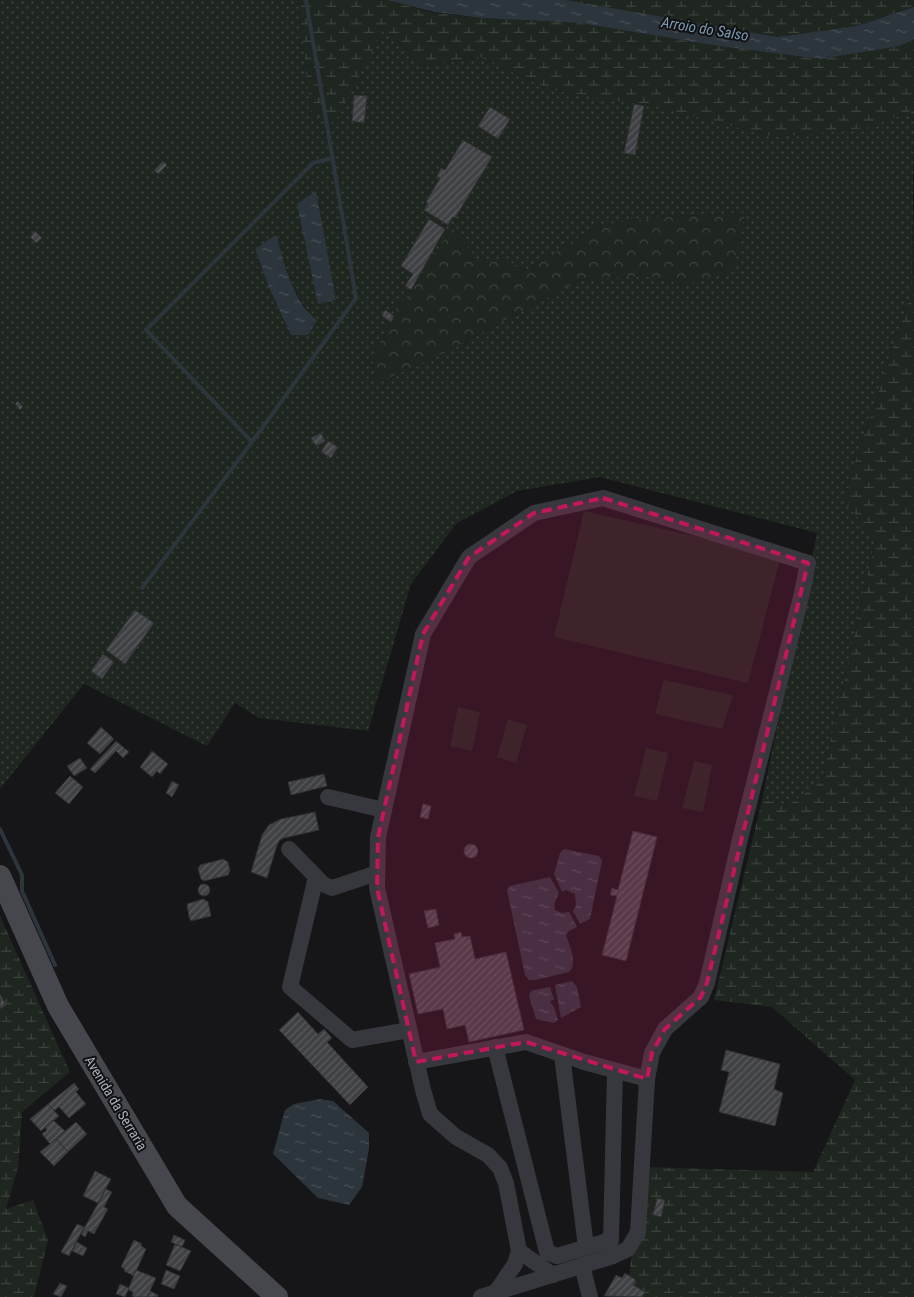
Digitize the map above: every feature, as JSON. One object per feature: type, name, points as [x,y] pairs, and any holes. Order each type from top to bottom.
[{"type":"main road","name":"Avenida da Serraria","points":[[0,876],[58,1006],[177,1206],[277,1297]]},
{"type":"street","points":[[603,498],[808,563],[740,839],[707,983],[701,998],[665,1029],[652,1053],[647,1079],[638,1232],[628,1250],[488,1295],[515,1264],[519,1250],[506,1183],[500,1168],[488,1155],[456,1137],[430,1114],[416,1062],[377,888],[378,837],[423,634],[469,557],[534,512],[603,498]]},
{"type":"street","points":[[328,797],[384,810]]},
{"type":"street","points":[[289,849],[323,884],[332,888],[377,874]]},
{"type":"street","points":[[316,877],[290,987],[352,1040],[409,1030]]},
{"type":"street","points":[[416,1062],[526,1042],[562,1055],[647,1079]]},
{"type":"street","points":[[495,1047],[547,1252],[557,1256],[611,1240],[616,1071]]},
{"type":"street","points":[[562,1055],[586,1247]]},
{"type":"street","points":[[519,1250],[553,1274]]},
{"type":"street","points":[[582,1265],[590,1297]]},
{"type":"highlighted area","points":[[603,498],[808,563],[707,983],[701,997],[665,1029],[652,1053],[647,1079],[526,1042],[416,1062],[377,888],[378,837],[423,634],[469,557],[534,513]]},
{"type":"green space","points":[[0,0],[298,0],[311,115],[384,28],[423,67],[480,57],[549,89],[615,101],[650,105],[775,137],[866,128],[914,110],[912,291],[843,498],[875,540],[822,781],[789,805],[762,800],[817,533],[600,477],[517,491],[457,523],[411,584],[368,731],[259,718],[235,703],[207,746],[84,684],[0,789]],"holes":[[[315,191],[336,300],[318,304]],[[745,213],[687,285],[646,276],[582,279],[444,353],[375,383],[373,356],[400,301],[406,298],[452,229],[477,259],[506,259],[524,271],[597,226],[659,217]],[[276,236],[293,289],[310,315],[291,335],[270,290],[255,249]]]},
{"type":"green space","points":[[298,0],[387,0],[434,13],[482,18],[580,23],[718,46],[820,59],[900,46],[914,39],[914,110],[866,128],[775,137],[650,105],[615,101],[549,89],[480,57],[423,67],[384,28],[335,123],[311,115]]},
{"type":"green space","points":[[566,0],[914,0],[914,7],[857,26],[778,37]]},
{"type":"green space","points":[[914,202],[914,1297],[627,1297],[641,1167],[813,1172],[855,1080],[772,1007],[714,1000],[762,800],[789,805],[822,781],[875,541],[843,498],[912,291]]},
{"type":"green space","points":[[745,213],[734,270],[687,285],[646,276],[582,279],[444,353],[375,384],[373,356],[400,301],[406,298],[452,228],[477,259],[506,259],[524,271],[597,226],[659,217]]},
{"type":"green space","points":[[584,511],[781,556],[748,683],[554,637]]},
{"type":"green space","points":[[664,680],[733,695],[722,729],[655,714]]},
{"type":"green space","points":[[458,707],[480,712],[472,751],[450,746]]},
{"type":"green space","points":[[508,719],[527,725],[516,763],[497,757]]},
{"type":"green space","points":[[646,748],[668,753],[657,801],[634,796]]},
{"type":"green space","points":[[694,761],[712,765],[703,812],[682,808]]},
{"type":"green space","points":[[0,916],[70,1072],[22,1112],[18,1168],[6,1209],[33,1200],[48,1240],[34,1297],[0,1297]]},
{"type":"water","name":"Arroio do Salso","points":[[387,0],[566,0],[778,37],[857,26],[914,7],[914,39],[900,46],[820,59],[718,46],[580,23],[482,18],[434,12]]},
{"type":"water","points":[[316,191],[336,300],[318,304],[297,204]]},
{"type":"water","points":[[276,235],[295,293],[308,312],[317,320],[308,335],[291,335],[270,290],[255,249]]},
{"type":"water","points":[[564,849],[599,856],[602,861],[590,919],[580,924],[573,911],[576,905],[575,894],[566,890],[562,892],[554,874],[560,853]]},
{"type":"water","points":[[550,877],[559,893],[554,904],[555,910],[562,913],[569,912],[577,927],[566,935],[573,964],[569,972],[529,980],[525,975],[507,890],[510,886]]},
{"type":"water","points":[[572,981],[577,987],[581,1007],[561,1018],[555,985]]},
{"type":"water","points":[[550,987],[554,999],[550,1002],[554,1007],[558,1020],[554,1023],[536,1019],[529,996],[530,992],[534,990]]},
{"type":"water","points":[[320,1099],[333,1101],[369,1133],[369,1148],[362,1187],[349,1205],[318,1198],[273,1154],[285,1110],[294,1104]]},
{"type":"building","points":[[354,95],[367,96],[364,123],[352,121]]},
{"type":"building","points":[[634,104],[644,106],[635,155],[624,153]]},
{"type":"building","points":[[490,107],[510,119],[498,139],[478,126]]},
{"type":"building","points":[[463,140],[492,157],[455,218],[453,217],[448,225],[424,210],[428,203],[426,202],[440,178],[437,176],[441,168],[445,170]]},
{"type":"building","points":[[163,161],[167,165],[158,174],[154,170]]},
{"type":"building","points":[[429,219],[445,229],[411,290],[405,286],[413,274],[401,266]]},
{"type":"building","points":[[35,231],[42,238],[36,243],[30,237]]},
{"type":"building","points":[[385,310],[394,316],[391,322],[382,316]]},
{"type":"building","points":[[18,401],[23,407],[20,410],[15,404]]},
{"type":"building","points":[[321,433],[325,441],[316,446],[311,438]]},
{"type":"building","points":[[328,441],[338,447],[331,458],[321,452]]},
{"type":"building","points":[[135,610],[154,623],[125,664],[106,650]]},
{"type":"building","points":[[103,654],[114,662],[102,679],[91,671]]},
{"type":"building","points":[[101,727],[114,739],[100,754],[87,743]]},
{"type":"building","points":[[116,741],[129,752],[123,758],[116,751],[95,773],[90,769]]},
{"type":"building","points":[[152,751],[168,764],[160,774],[157,771],[152,777],[140,767]]},
{"type":"building","points":[[80,758],[87,768],[74,776],[67,766]]},
{"type":"building","points":[[324,774],[327,786],[291,795],[288,782]]},
{"type":"building","points":[[70,776],[83,787],[69,804],[55,793]]},
{"type":"building","points":[[172,781],[179,785],[172,797],[166,793]]},
{"type":"building","points":[[423,804],[431,806],[428,819],[420,817]]},
{"type":"building","points":[[315,812],[319,830],[280,840],[267,878],[251,872],[262,835],[269,825],[281,819]]},
{"type":"building","points":[[633,831],[657,837],[626,961],[602,955],[617,896],[610,895],[612,888],[618,890]]},
{"type":"building","points":[[468,844],[474,844],[478,851],[474,858],[468,858],[464,854],[464,848]]},
{"type":"building","points":[[223,859],[228,862],[230,871],[228,875],[204,881],[201,879],[198,869],[200,865]]},
{"type":"building","points":[[204,884],[210,890],[204,896],[198,890]]},
{"type":"building","points":[[203,899],[208,902],[211,916],[191,921],[187,904]]},
{"type":"building","points":[[436,909],[439,925],[428,928],[424,911]]},
{"type":"building","points":[[461,932],[462,937],[470,936],[475,959],[506,952],[524,1030],[469,1042],[465,1025],[447,1029],[443,1009],[418,1014],[409,974],[440,967],[435,943],[455,939],[454,934]]},
{"type":"building","points":[[0,994],[6,1005],[0,1009]]},
{"type":"building","points":[[298,1012],[318,1034],[324,1029],[332,1038],[327,1042],[368,1087],[350,1105],[279,1030]]},
{"type":"building","points":[[726,1050],[780,1064],[774,1089],[783,1093],[775,1126],[719,1112],[729,1072],[721,1070]]},
{"type":"building","points":[[74,1083],[79,1089],[76,1092],[86,1104],[69,1118],[59,1107],[54,1111],[48,1104]]},
{"type":"building","points":[[48,1104],[59,1116],[41,1131],[30,1119]]},
{"type":"building","points":[[53,1120],[65,1131],[50,1144],[42,1134],[47,1130],[45,1127]]},
{"type":"building","points":[[76,1122],[87,1134],[68,1152],[56,1139]]},
{"type":"building","points":[[56,1139],[68,1152],[54,1166],[40,1152]]},
{"type":"building","points":[[95,1171],[111,1179],[98,1203],[83,1196]]},
{"type":"building","points":[[106,1189],[112,1192],[104,1207],[108,1209],[94,1234],[88,1231],[85,1237],[81,1234]]},
{"type":"building","points":[[657,1198],[665,1200],[661,1217],[653,1215]]},
{"type":"building","points":[[77,1224],[84,1227],[69,1256],[61,1252]]},
{"type":"building","points":[[174,1235],[185,1240],[182,1247],[171,1242]]},
{"type":"building","points":[[134,1240],[142,1244],[141,1246],[146,1249],[134,1276],[124,1271],[125,1269],[121,1267]]},
{"type":"building","points":[[77,1242],[87,1248],[83,1256],[72,1251]]},
{"type":"building","points":[[175,1244],[191,1251],[180,1271],[166,1265]]},
{"type":"building","points":[[136,1270],[156,1278],[147,1297],[134,1297],[132,1296],[133,1292],[128,1290]]},
{"type":"building","points":[[166,1270],[180,1276],[174,1289],[161,1284]]},
{"type":"building","points":[[625,1273],[636,1280],[633,1285],[645,1292],[642,1297],[604,1296],[616,1275],[622,1278]]},
{"type":"building","points":[[60,1283],[67,1286],[61,1297],[53,1294]]},
{"type":"building","points":[[120,1284],[129,1288],[125,1297],[116,1294]]},
{"type":"building","points":[[150,1291],[158,1295],[157,1297],[147,1297]]},
{"type":"waterway","points":[[142,588],[252,442],[356,298],[306,0]]},
{"type":"waterway","points":[[252,442],[146,330],[313,163],[333,158]]},
{"type":"waterway","points":[[0,829],[22,875],[22,891],[55,965]]}]
